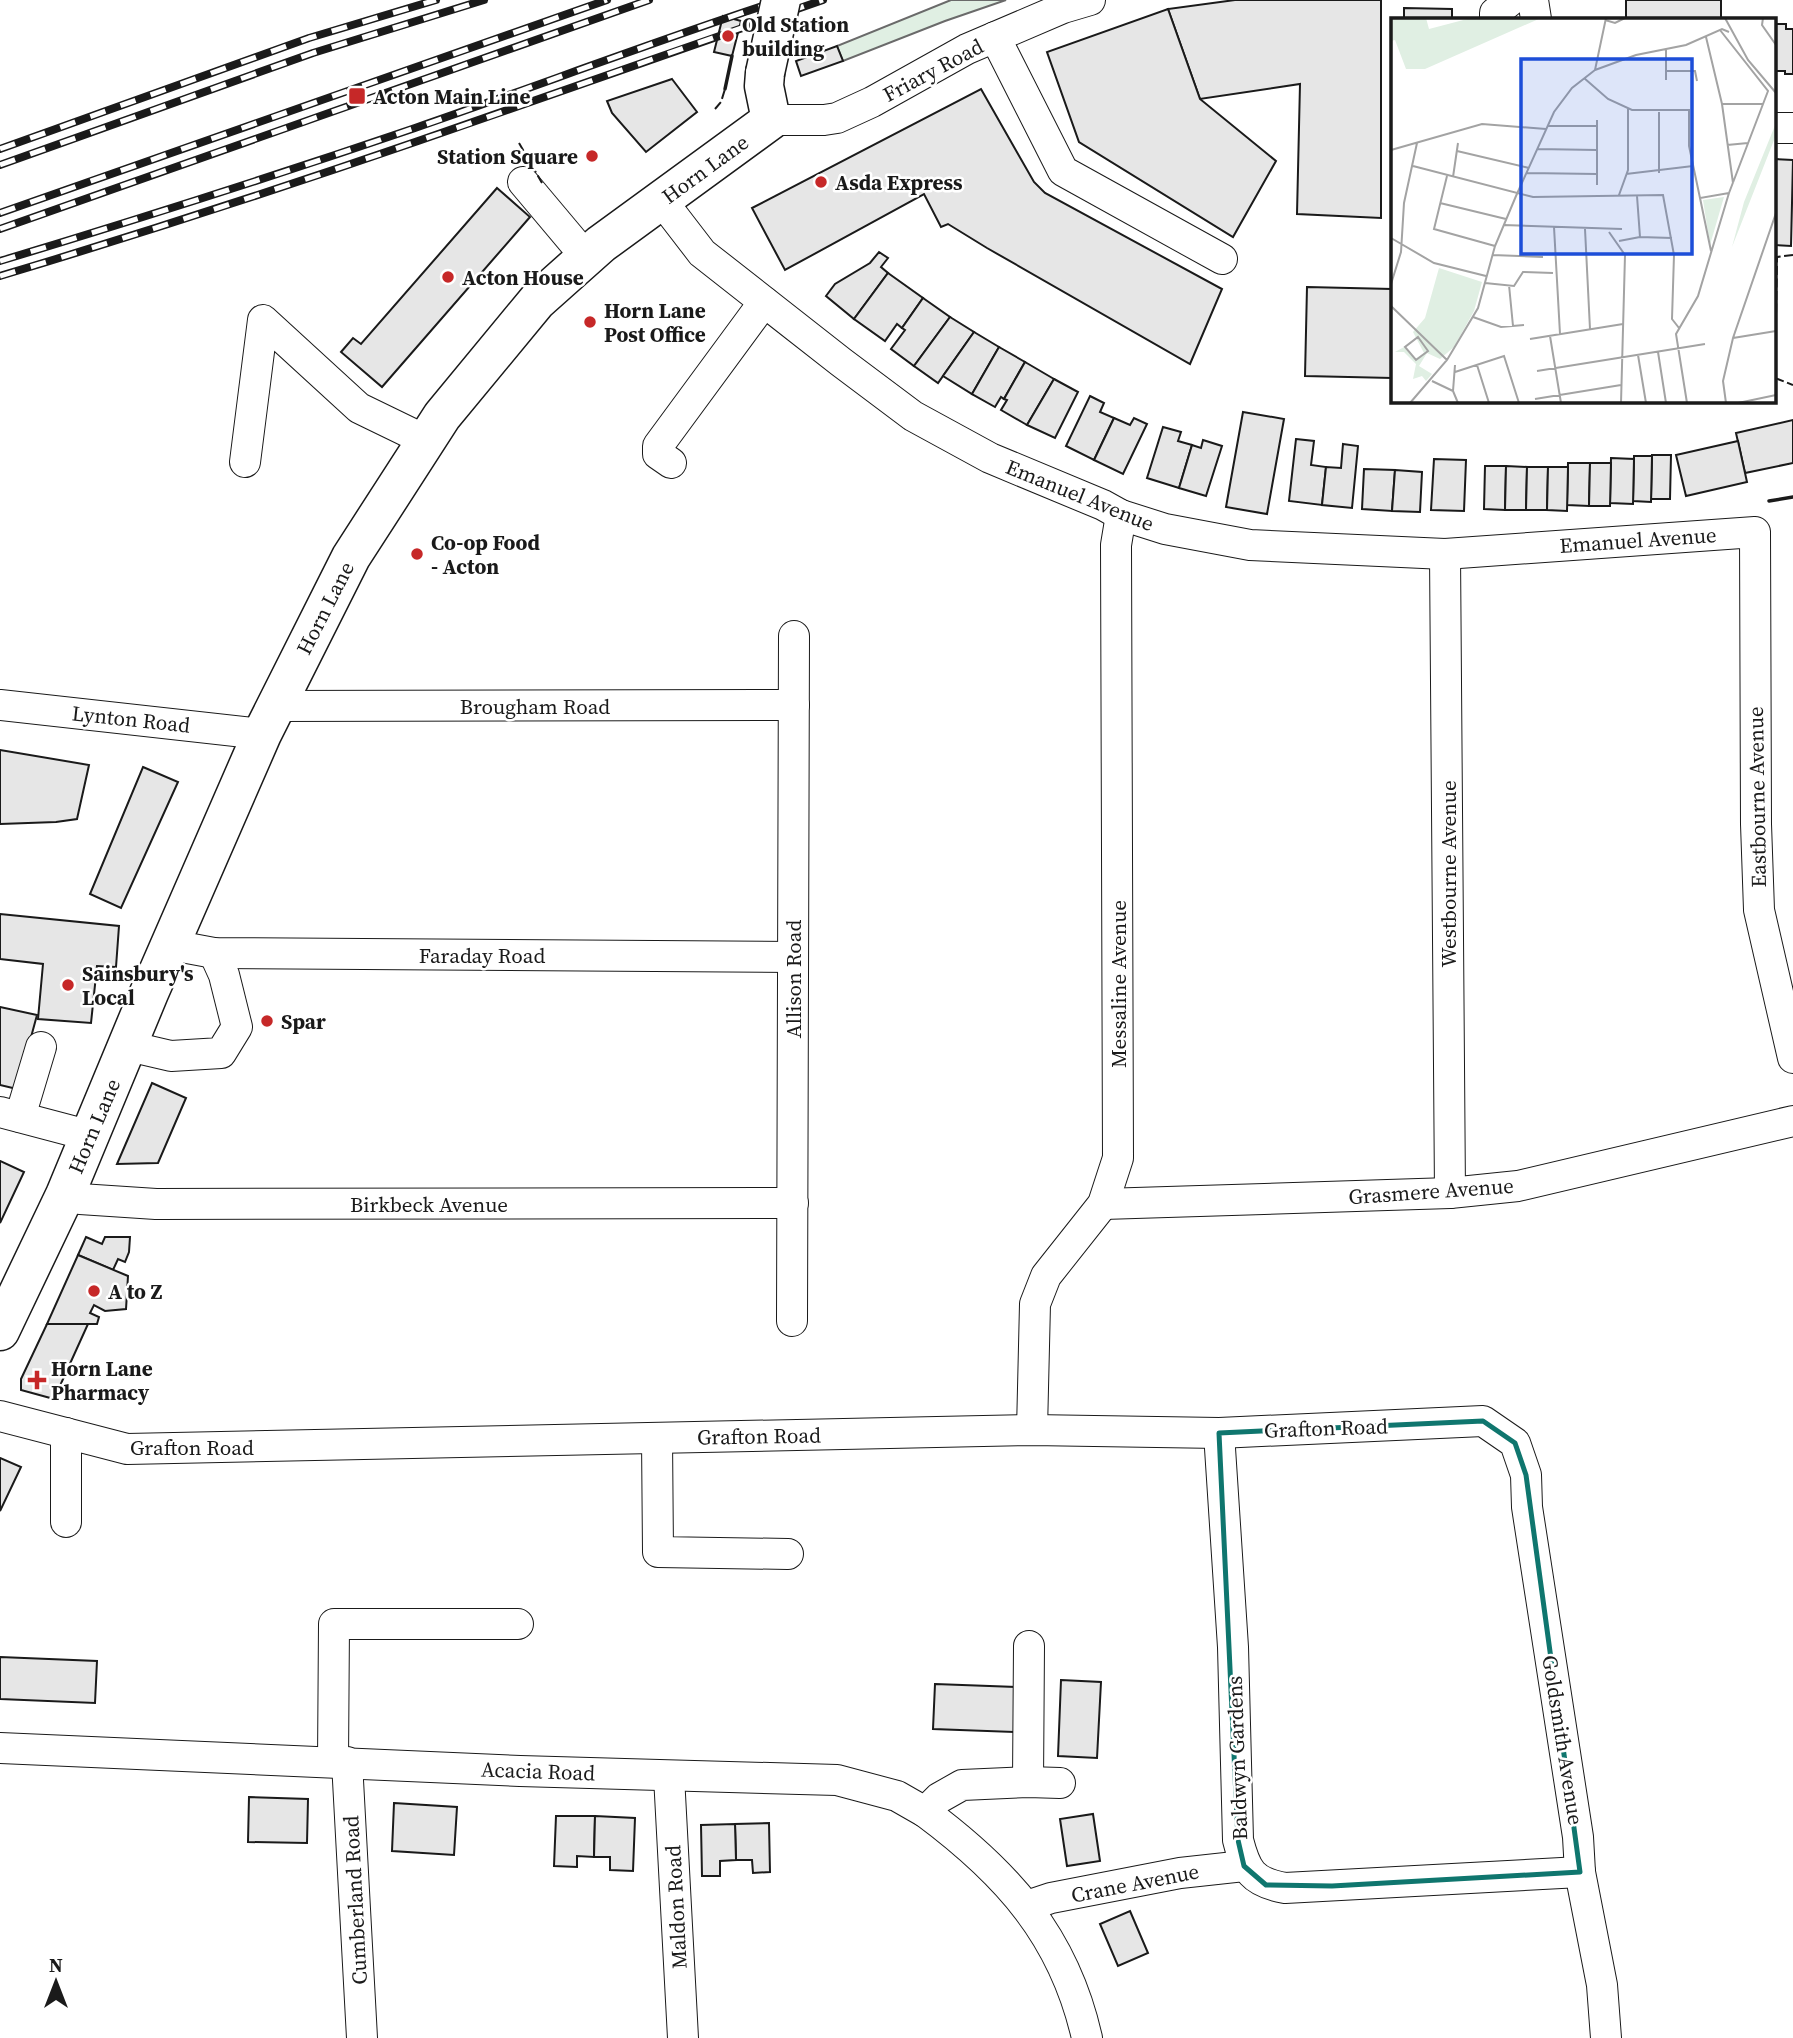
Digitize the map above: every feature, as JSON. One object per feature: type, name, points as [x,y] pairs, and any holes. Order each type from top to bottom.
[{"type":"main road","points":[[771,120],[764,86],[765,73],[781,0]]},
{"type":"main road","name":"Horn Lane","points":[[0,1331],[91,1136],[269,720],[351,557],[442,416],[537,301],[601,244],[771,120]]},
{"type":"street","name":"Friary Road","points":[[771,120],[837,118],[872,102],[967,49],[1063,8],[1090,0]]},
{"type":"street","points":[[1495,18],[1495,13],[1511,0]]},
{"type":"street","points":[[1533,0],[1536,18]]},
{"type":"street","points":[[996,37],[1063,171],[1222,259]]},
{"type":"street","points":[[523,182],[586,257]]},
{"type":"street","name":"Emanuel Avenue","points":[[662,201],[702,253],[913,416],[990,458],[1121,515],[1165,529],[1250,545],[1445,554],[1755,531]]},
{"type":"street","points":[[671,463],[659,454],[659,446],[764,302]]},
{"type":"street","points":[[245,462],[262,320],[359,408],[427,441]]},
{"type":"street","name":"Messaline Avenue","points":[[1032,1430],[1035,1304],[1046,1276],[1103,1204],[1118,1158],[1116,545],[1121,515]]},
{"type":"street","name":"Eastbourne Avenue","points":[[1755,531],[1759,911],[1793,1058]]},
{"type":"street","name":"Westbourne Avenue","points":[[1445,554],[1450,1194]]},
{"type":"street","name":"Allison Road","points":[[792,1321],[794,636]]},
{"type":"street","name":"Lynton Road","points":[[0,705],[269,720]]},
{"type":"street","name":"Brougham Road","points":[[269,720],[794,705]]},
{"type":"street","name":"Faraday Road","points":[[171,945],[214,953],[793,957]]},
{"type":"street","points":[[128,1046],[171,1056],[221,1053],[237,1027],[224,975],[214,953]]},
{"type":"street","points":[[41,1047],[10,1115],[91,1136]]},
{"type":"street","name":"Grasmere Avenue","points":[[1103,1204],[1450,1194],[1518,1186],[1793,1121]]},
{"type":"street","name":"Birkbeck Avenue","points":[[65,1195],[80,1199],[156,1204],[793,1203]]},
{"type":"street","name":"Grafton Road","points":[[0,1416],[127,1449],[1032,1430],[1219,1433],[1483,1421],[1515,1443]]},
{"type":"street","points":[[65,1433],[65,1522]]},
{"type":"street","name":"Baldwyn Gardens","points":[[1219,1433],[1233,1647],[1238,1840],[1244,1866],[1266,1885],[1285,1888],[1580,1872]]},
{"type":"street","points":[[657,1438],[658,1552],[788,1554]]},
{"type":"street","name":"Goldsmith Avenue","points":[[1515,1443],[1526,1475],[1527,1507],[1578,1837],[1580,1872],[1602,1985],[1606,2038]]},
{"type":"street","name":"Cumberland Road","points":[[362,2038],[340,1762],[334,1624],[519,1624]]},
{"type":"street","points":[[1028,1782],[1029,1646]]},
{"type":"street","name":"Acacia Road","points":[[0,1748],[668,1776],[837,1780],[897,1796],[925,1812],[961,1839],[1027,1906],[1068,1977],[1087,2038]]},
{"type":"street","name":"Maldon Road","points":[[668,1776],[683,2038]]},
{"type":"street","points":[[925,1812],[939,1798],[962,1785],[1060,1783]]},
{"type":"street","name":"Crane Avenue","points":[[1027,1906],[1051,1898],[1180,1873],[1244,1866]]},
{"type":"highlighted area","points":[[1483,1421],[1515,1443],[1526,1475],[1580,1872],[1332,1886],[1266,1885],[1244,1866],[1238,1840],[1219,1433]]},
{"type":"green space","points":[[951,0],[1006,0],[843,61],[837,46]]},
{"type":"building","points":[[1235,0],[1381,0],[1381,218],[1297,214],[1300,84],[1200,99],[1168,9]]},
{"type":"building","points":[[1626,0],[1721,0],[1721,18],[1626,18]]},
{"type":"building","points":[[1404,8],[1452,9],[1452,18],[1404,18]]},
{"type":"building","points":[[1168,9],[1200,99],[1276,161],[1233,237],[1079,142],[1047,52]]},
{"type":"building","name":"Old Station building","points":[[723,16],[741,21],[732,56],[714,52]]},
{"type":"building","points":[[1776,24],[1786,24],[1786,29],[1793,29],[1793,74],[1785,74],[1785,71],[1776,71]]},
{"type":"building","points":[[837,46],[843,61],[801,76],[796,61]]},
{"type":"building","points":[[672,79],[697,112],[646,152],[612,113],[607,101]]},
{"type":"building","points":[[981,89],[1034,182],[1045,193],[1222,289],[1190,364],[948,224],[941,227],[924,194],[785,270],[752,208]]},
{"type":"building","points":[[1776,159],[1793,160],[1791,246],[1776,245]]},
{"type":"building","name":"Acton House","points":[[497,188],[530,217],[382,387],[341,352],[353,338],[361,344]]},
{"type":"building","points":[[879,252],[888,258],[881,267],[888,273],[854,319],[826,296],[835,284],[870,263]]},
{"type":"building","points":[[888,273],[923,298],[902,328],[897,324],[885,341],[854,319]]},
{"type":"building","points":[[1307,287],[1391,289],[1391,378],[1305,376]]},
{"type":"building","points":[[923,298],[950,317],[914,366],[891,349]]},
{"type":"building","points":[[950,317],[974,332],[938,383],[914,366]]},
{"type":"building","points":[[974,332],[999,347],[972,394],[943,376]]},
{"type":"building","points":[[999,347],[1025,362],[1004,399],[1001,397],[995,407],[972,394]]},
{"type":"building","points":[[1025,362],[1054,379],[1027,425],[1001,410],[1007,400],[1004,399]]},
{"type":"building","points":[[1054,379],[1078,392],[1055,438],[1027,425]]},
{"type":"building","points":[[1090,396],[1104,403],[1100,412],[1114,418],[1094,460],[1066,446]]},
{"type":"building","points":[[1243,412],[1284,419],[1267,514],[1226,507]]},
{"type":"building","points":[[1114,418],[1130,425],[1134,418],[1147,424],[1123,474],[1094,460]]},
{"type":"building","points":[[1793,420],[1793,463],[1745,473],[1736,433]]},
{"type":"building","points":[[1163,427],[1181,432],[1178,441],[1192,445],[1179,488],[1147,478]]},
{"type":"building","points":[[1296,439],[1314,441],[1311,465],[1326,467],[1322,505],[1289,501]]},
{"type":"building","points":[[1203,440],[1222,446],[1206,496],[1179,488],[1192,445],[1201,448]]},
{"type":"building","points":[[1738,441],[1747,482],[1686,496],[1676,455]]},
{"type":"building","points":[[1343,444],[1358,446],[1352,508],[1322,505],[1326,467],[1341,468]]},
{"type":"building","points":[[1652,455],[1671,455],[1670,499],[1651,499]]},
{"type":"building","points":[[1634,456],[1652,456],[1651,502],[1633,501]]},
{"type":"building","points":[[1611,458],[1634,459],[1633,504],[1610,503]]},
{"type":"building","points":[[1434,459],[1466,460],[1464,511],[1431,510]]},
{"type":"building","points":[[1568,463],[1590,463],[1589,506],[1567,505]]},
{"type":"building","points":[[1590,463],[1611,463],[1610,506],[1589,506]]},
{"type":"building","points":[[1485,466],[1506,466],[1505,510],[1484,509]]},
{"type":"building","points":[[1506,466],[1527,467],[1526,510],[1505,510]]},
{"type":"building","points":[[1527,467],[1548,467],[1547,510],[1526,510]]},
{"type":"building","points":[[1548,467],[1568,467],[1567,511],[1547,510]]},
{"type":"building","points":[[1364,469],[1395,470],[1392,511],[1362,509]]},
{"type":"building","points":[[1395,470],[1422,472],[1420,512],[1392,511]]},
{"type":"building","points":[[0,750],[89,765],[77,819],[0,824]]},
{"type":"building","points":[[143,767],[178,782],[121,908],[90,894]]},
{"type":"building","name":"Sainsbury's Local","points":[[0,914],[119,926],[116,967],[97,966],[91,1023],[38,1019],[43,964],[0,959]]},
{"type":"building","points":[[0,1007],[37,1015],[17,1089],[0,1085]]},
{"type":"building","points":[[152,1083],[186,1098],[158,1163],[117,1164]]},
{"type":"building","points":[[0,1161],[24,1172],[0,1223]]},
{"type":"building","points":[[86,1237],[102,1244],[105,1237],[130,1237],[125,1262],[118,1259],[113,1270],[78,1255]]},
{"type":"building","name":"A to Z","points":[[78,1255],[128,1276],[126,1309],[105,1311],[94,1305],[90,1313],[99,1317],[97,1324],[47,1324]]},
{"type":"building","points":[[47,1324],[88,1324],[54,1399],[21,1390],[21,1379]]},
{"type":"building","points":[[0,1458],[21,1467],[0,1511]]},
{"type":"building","points":[[0,1657],[97,1661],[95,1703],[0,1699]]},
{"type":"building","points":[[1061,1680],[1101,1682],[1097,1758],[1058,1756]]},
{"type":"building","points":[[935,1684],[1016,1687],[1014,1732],[933,1729]]},
{"type":"building","points":[[249,1797],[308,1799],[307,1843],[248,1842]]},
{"type":"building","points":[[394,1803],[457,1807],[454,1855],[392,1851]]},
{"type":"building","points":[[1093,1814],[1100,1861],[1067,1866],[1060,1819]]},
{"type":"building","points":[[556,1816],[595,1816],[594,1857],[577,1856],[577,1867],[554,1866]]},
{"type":"building","points":[[595,1816],[635,1818],[633,1871],[610,1870],[610,1857],[594,1857]]},
{"type":"building","points":[[769,1823],[770,1872],[753,1873],[752,1860],[736,1860],[735,1824]]},
{"type":"building","points":[[735,1824],[736,1860],[720,1861],[720,1876],[702,1876],[701,1825]]},
{"type":"building","points":[[1130,1911],[1148,1953],[1118,1966],[1100,1924]]},
{"type":"railway","points":[[0,149],[309,38],[436,0]]},
{"type":"railway","points":[[0,165],[313,53],[484,0]]},
{"type":"railway","points":[[0,213],[607,0]]},
{"type":"railway","points":[[0,229],[649,0]]},
{"type":"railway","points":[[0,261],[363,145],[781,0]]},
{"type":"railway","points":[[0,276],[314,176],[823,0]]},
{"type":"fence","points":[[715,109],[721,102],[725,89]]},
{"type":"fence","points":[[519,143],[542,183]]},
{"type":"fence","points":[[1776,318],[1777,257],[1793,255]]},
{"type":"fence","points":[[1776,378],[1793,385]]},
{"type":"wall","points":[[725,89],[732,56]]},
{"type":"wall","points":[[1769,501],[1793,497]]},
{"type":"place","name":"Old Station building","points":[[728,36]]},
{"type":"place","name":"Acton Main Line","points":[[357,96]]},
{"type":"place","name":"Station Square","points":[[592,156]]},
{"type":"place","name":"Asda Express","points":[[821,182]]},
{"type":"place","name":"Acton House","points":[[448,277]]},
{"type":"place","name":"Horn Lane Post Office","points":[[590,322]]},
{"type":"place","name":"Co-op Food - Acton","points":[[417,554]]},
{"type":"place","name":"Sainsbury's Local","points":[[68,985]]},
{"type":"place","name":"Spar","points":[[267,1021]]},
{"type":"place","name":"A to Z","points":[[94,1291]]},
{"type":"place","name":"Horn Lane Pharmacy","points":[[37,1380]]}]
